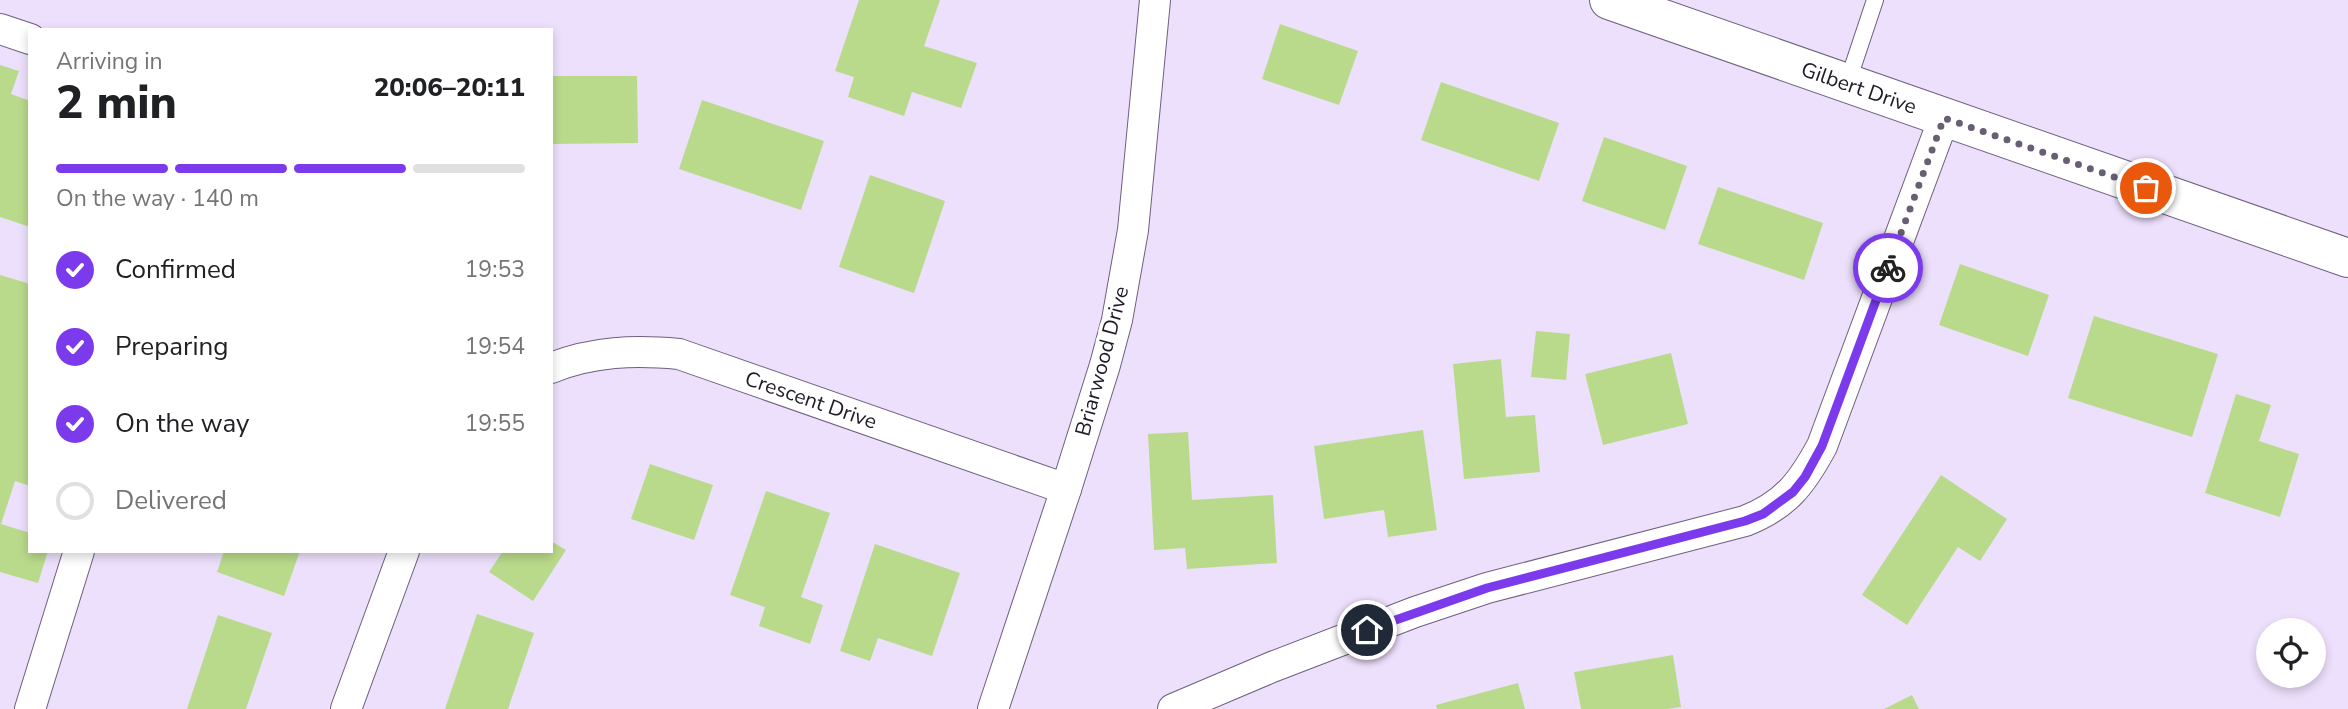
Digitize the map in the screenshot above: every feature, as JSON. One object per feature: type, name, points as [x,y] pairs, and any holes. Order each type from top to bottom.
[{"type":"street","name":"Briarwood Drive","points":[[993,709],[1066,489],[1117,320],[1133,230],[1155,0]]},
{"type":"street","name":"Gilbert Drive","points":[[1609,0],[2348,258]]},
{"type":"street","points":[[0,29],[28,38]]},
{"type":"street","points":[[1173,709],[1272,667],[1415,612],[1487,588],[1745,521],[1763,514],[1793,492],[1805,477],[1822,446],[1944,118]]},
{"type":"street","name":"Crescent Drive","points":[[553,368],[616,352],[679,354],[1066,489]]},
{"type":"street","points":[[30,709],[78,553]]},
{"type":"street","points":[[346,709],[403,553]]},
{"type":"lane","points":[[1847,84],[1875,0]]},
{"type":"building","points":[[859,0],[940,0],[924,46],[977,63],[961,108],[912,92],[904,116],[848,97],[854,77],[835,71]]},
{"type":"building","points":[[1280,24],[1358,51],[1339,105],[1262,79]]},
{"type":"building","points":[[0,65],[19,71],[11,94],[28,100],[28,226],[0,217]]},
{"type":"building","points":[[553,76],[637,76],[638,143],[553,144]]},
{"type":"building","points":[[1441,82],[1559,123],[1539,181],[1421,140]]},
{"type":"building","points":[[702,100],[824,141],[801,210],[679,169]]},
{"type":"building","points":[[1604,137],[1687,166],[1665,230],[1582,201]]},
{"type":"building","points":[[870,175],[945,201],[914,293],[839,267]]},
{"type":"building","points":[[1718,187],[1823,223],[1804,280],[1698,244]]},
{"type":"building","points":[[1960,264],[2049,295],[2028,356],[1939,325]]},
{"type":"building","points":[[0,275],[28,283],[28,485],[15,481],[1,524],[28,532],[28,553],[47,553],[38,583],[0,572]]},
{"type":"building","points":[[2094,316],[2218,354],[2192,437],[2068,398]]},
{"type":"building","points":[[1536,331],[1570,334],[1566,380],[1531,377]]},
{"type":"building","points":[[1671,353],[1688,424],[1603,445],[1585,374]]},
{"type":"building","points":[[1501,359],[1506,417],[1535,415],[1540,472],[1464,479],[1453,364]]},
{"type":"building","points":[[2236,394],[2271,405],[2259,441],[2299,454],[2280,517],[2205,493]]},
{"type":"building","points":[[1423,430],[1437,530],[1388,537],[1384,510],[1324,519],[1314,446]]},
{"type":"building","points":[[1188,432],[1192,500],[1273,495],[1277,563],[1187,569],[1185,548],[1154,550],[1148,434]]},
{"type":"building","points":[[650,464],[713,485],[694,540],[631,519]]},
{"type":"building","points":[[1941,475],[2007,519],[1980,561],[1958,547],[1907,625],[1862,595]]},
{"type":"building","points":[[766,491],[830,513],[801,597],[823,605],[810,644],[759,626],[765,607],[730,595]]},
{"type":"building","points":[[553,542],[566,550],[533,601],[489,572],[502,553],[553,553]]},
{"type":"building","points":[[875,544],[960,573],[932,656],[878,638],[870,661],[840,651]]},
{"type":"building","points":[[223,553],[299,553],[284,596],[217,572]]},
{"type":"building","points":[[477,614],[534,633],[508,709],[445,709]]},
{"type":"building","points":[[218,615],[272,633],[246,709],[187,709]]},
{"type":"building","points":[[1673,655],[1681,707],[1581,709],[1574,672]]},
{"type":"building","points":[[1518,683],[1525,709],[1437,709],[1436,705]]},
{"type":"building","points":[[1912,695],[1919,709],[1884,709]]},
{"type":"way so far","points":[[1888,268],[1944,118],[2146,188]]},
{"type":"route","points":[[1367,630],[1487,588],[1763,514],[1793,492],[1805,477],[1822,446],[1888,268]]}]
